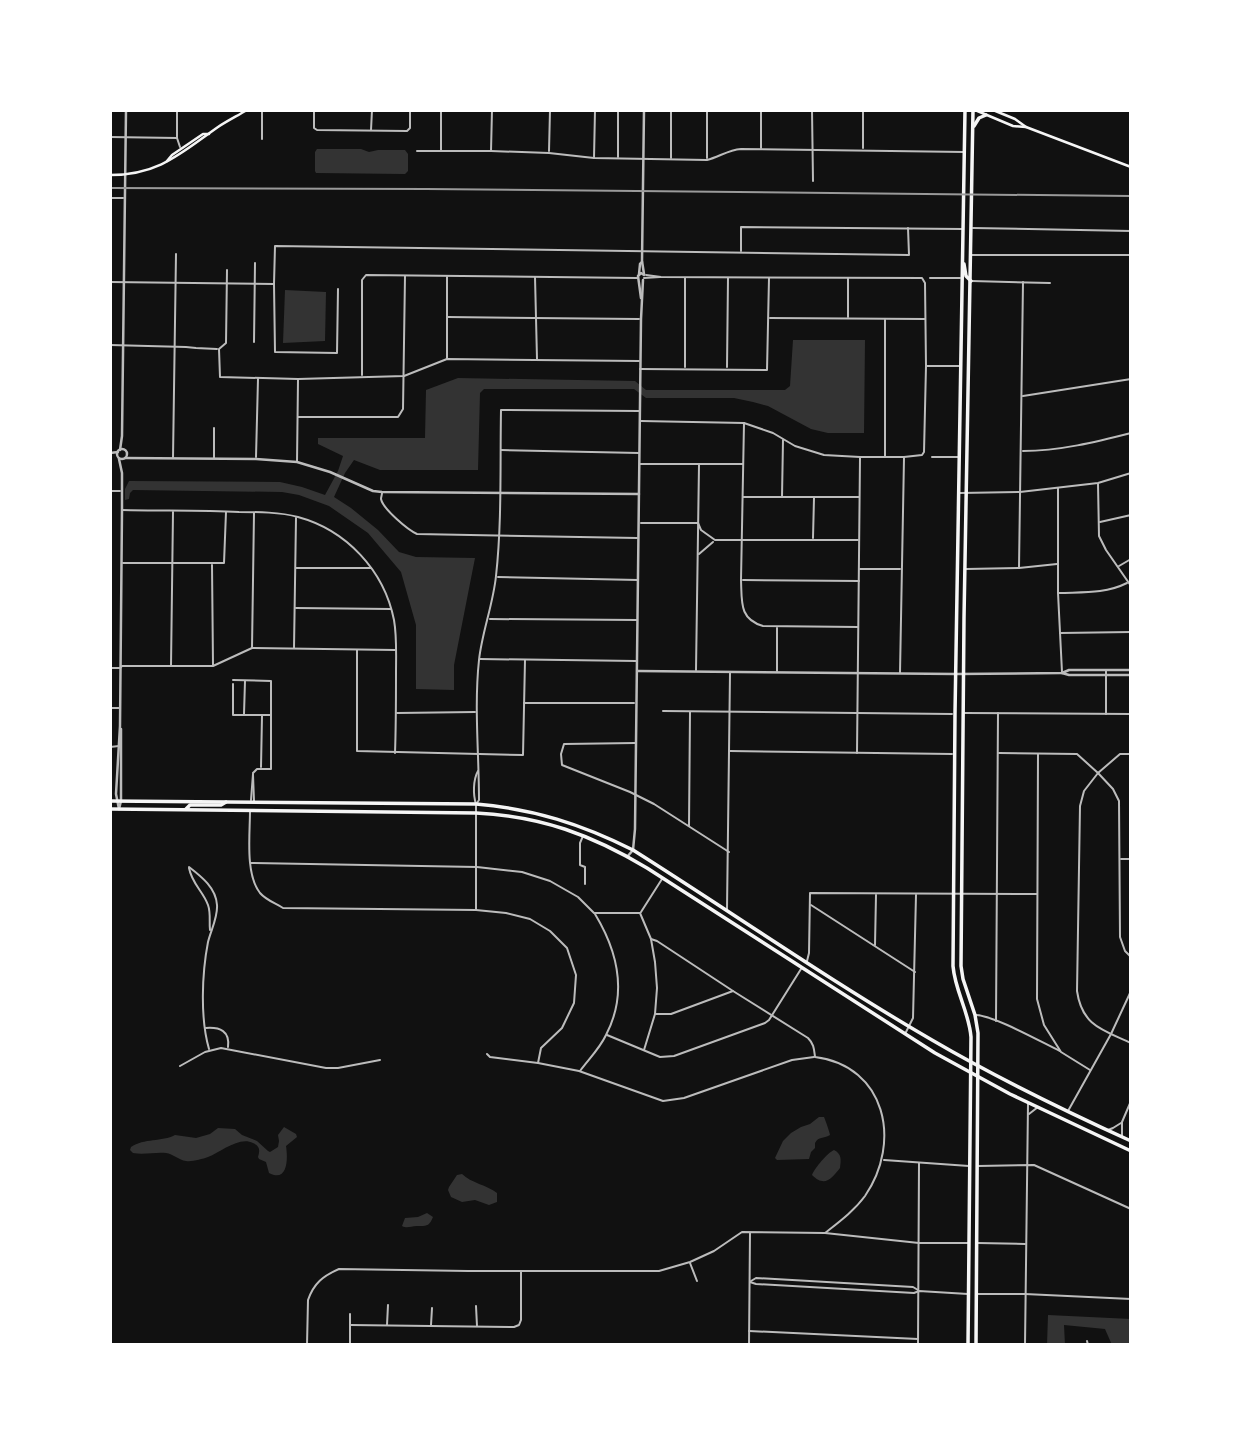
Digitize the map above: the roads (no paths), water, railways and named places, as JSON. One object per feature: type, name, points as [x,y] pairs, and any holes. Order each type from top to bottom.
[{"type":"main road","points":[[110,175],[143,172],[164,164],[247,110]]},
{"type":"main road","points":[[965,110],[954,974],[969,1023],[971,1046],[968,1345]]},
{"type":"main road","points":[[976,1345],[978,1033],[961,966],[974,110],[1013,126],[1026,127]]},
{"type":"main road","points":[[993,110],[1026,127],[1131,167]]},
{"type":"main road","points":[[973,128],[976,121],[986,115]]},
{"type":"main road","points":[[164,164],[172,155],[203,134],[209,134]]},
{"type":"main road","points":[[963,255],[966,276],[971,281]]},
{"type":"main road","points":[[961,355],[969,363]]},
{"type":"main road","points":[[961,366],[969,376]]},
{"type":"main road","points":[[955,796],[962,810]]},
{"type":"main road","points":[[110,801],[476,804],[554,817],[586,828],[633,850],[909,1027],[970,1062],[1131,1141]]},
{"type":"main road","points":[[185,810],[190,805],[221,805],[226,802]]},
{"type":"main road","points":[[250,810],[262,802]]},
{"type":"main road","points":[[305,811],[317,803]]},
{"type":"main road","points":[[407,812],[415,804]]},
{"type":"main road","points":[[110,809],[477,813],[518,817],[583,835],[627,856],[904,1034],[970,1073],[1131,1151]]},
{"type":"main road","points":[[662,878],[676,877]]},
{"type":"main road","points":[[789,960],[807,962]]},
{"type":"main road","points":[[802,968],[821,971]]},
{"type":"main road","points":[[845,996],[857,994]]},
{"type":"main road","points":[[956,1054],[965,1052],[971,1046]]},
{"type":"main road","points":[[978,1090],[991,1084]]},
{"type":"main road","points":[[970,1166],[977,1175]]},
{"type":"main road","points":[[969,1285],[976,1294]]},
{"type":"main road","points":[[969,1294],[976,1300]]},
{"type":"street","points":[[118,809],[126,110]]},
{"type":"street","points":[[177,110],[177,138],[183,154]]},
{"type":"street","points":[[236,110],[239,115]]},
{"type":"street","points":[[262,110],[262,139]]},
{"type":"street","points":[[314,110],[314,128],[317,130],[371,131],[407,131],[410,128],[410,110]]},
{"type":"street","points":[[371,131],[372,110]]},
{"type":"street","points":[[441,110],[441,151]]},
{"type":"street","points":[[491,151],[492,110]]},
{"type":"street","points":[[549,153],[550,110]]},
{"type":"street","points":[[594,158],[595,110]]},
{"type":"street","points":[[618,110],[618,158]]},
{"type":"street","points":[[627,856],[633,850],[636,796],[644,110],[703,111]]},
{"type":"street","points":[[671,110],[671,159]]},
{"type":"street","points":[[707,110],[707,160]]},
{"type":"street","points":[[761,110],[761,149]]},
{"type":"street","points":[[812,110],[813,181]]},
{"type":"street","points":[[863,110],[863,150]]},
{"type":"street","points":[[110,137],[177,138]]},
{"type":"street","points":[[417,151],[491,151],[594,158],[707,160],[732,150],[761,149],[965,152]]},
{"type":"street","points":[[110,198],[124,198]]},
{"type":"street","points":[[741,252],[741,227],[963,229]]},
{"type":"street","points":[[338,289],[337,353],[275,352],[275,246],[909,255],[908,228]]},
{"type":"street","points":[[972,228],[1131,231]]},
{"type":"street","points":[[173,458],[176,254]]},
{"type":"street","points":[[971,255],[1131,256]]},
{"type":"street","points":[[254,342],[255,263]]},
{"type":"street","points":[[110,345],[219,349],[226,344],[227,270]]},
{"type":"street","points":[[362,376],[362,280],[366,275],[924,279],[926,366],[922,455],[824,455],[795,446],[758,426],[744,423],[640,421]]},
{"type":"street","points":[[298,417],[398,417],[403,409],[405,276]]},
{"type":"street","points":[[447,276],[447,359]]},
{"type":"street","points":[[535,276],[537,360]]},
{"type":"street","points":[[685,277],[685,368]]},
{"type":"street","points":[[727,369],[728,277]]},
{"type":"street","points":[[640,369],[767,370],[769,277]]},
{"type":"street","points":[[848,278],[848,318]]},
{"type":"street","points":[[930,278],[963,278]]},
{"type":"street","points":[[971,281],[1050,283]]},
{"type":"street","points":[[110,282],[274,284]]},
{"type":"street","points":[[1019,568],[1023,282]]},
{"type":"street","points":[[447,317],[641,319]]},
{"type":"street","points":[[769,318],[925,319]]},
{"type":"street","points":[[885,319],[885,457]]},
{"type":"street","points":[[219,349],[220,377],[298,379],[404,376],[447,359],[640,361]]},
{"type":"street","points":[[926,366],[961,366]]},
{"type":"street","points":[[256,459],[258,378]]},
{"type":"street","points":[[297,462],[298,379]]},
{"type":"street","points":[[1022,396],[1131,379]]},
{"type":"street","points":[[476,910],[479,659],[496,577],[501,410],[640,411]]},
{"type":"street","points":[[744,423],[741,580],[744,612],[754,624],[763,626],[858,627]]},
{"type":"street","points":[[214,428],[214,459]]},
{"type":"street","points":[[1021,452],[1099,442],[1131,433]]},
{"type":"street","points":[[782,497],[783,439]]},
{"type":"street","points":[[500,450],[639,453]]},
{"type":"street","points":[[110,454],[137,458],[297,462],[382,492],[639,494]]},
{"type":"street","points":[[857,753],[860,457]]},
{"type":"street","points":[[900,673],[904,457]]},
{"type":"street","points":[[932,457],[960,457]]},
{"type":"street","points":[[639,464],[743,464]]},
{"type":"street","points":[[696,672],[699,465]]},
{"type":"street","points":[[959,493],[1058,488],[1098,483],[1131,473]]},
{"type":"street","points":[[1098,483],[1099,536],[1131,586]]},
{"type":"street","points":[[1058,488],[1057,564],[1062,673]]},
{"type":"street","points":[[110,491],[122,491]]},
{"type":"street","points":[[382,492],[382,501],[408,530],[416,534],[638,538]]},
{"type":"street","points":[[742,497],[859,497]]},
{"type":"street","points":[[813,540],[814,497]]},
{"type":"street","points":[[122,510],[226,511],[296,516],[329,528],[350,544],[372,568],[391,609],[396,650],[395,753]]},
{"type":"street","points":[[171,666],[173,511]]},
{"type":"street","points":[[121,563],[224,563],[226,511]]},
{"type":"street","points":[[252,648],[254,512]]},
{"type":"street","points":[[1099,523],[1131,515]]},
{"type":"street","points":[[293,649],[296,516]]},
{"type":"street","points":[[640,523],[698,523]]},
{"type":"street","points":[[698,523],[702,530],[715,540],[859,540]]},
{"type":"street","points":[[698,555],[715,540]]},
{"type":"street","points":[[1118,567],[1131,559]]},
{"type":"street","points":[[212,564],[213,666]]},
{"type":"street","points":[[965,569],[1057,564]]},
{"type":"street","points":[[295,568],[372,568]]},
{"type":"street","points":[[859,569],[901,569]]},
{"type":"street","points":[[496,577],[638,580]]},
{"type":"street","points":[[741,580],[859,581]]},
{"type":"street","points":[[1058,593],[1104,592],[1127,583]]},
{"type":"street","points":[[295,608],[391,609]]},
{"type":"street","points":[[489,619],[638,620]]},
{"type":"street","points":[[777,627],[777,672]]},
{"type":"street","points":[[1059,633],[1131,632]]},
{"type":"street","points":[[110,668],[213,666],[252,648],[396,650]]},
{"type":"street","points":[[357,650],[356,751],[523,755],[525,660]]},
{"type":"street","points":[[479,659],[638,661]]},
{"type":"street","points":[[1062,673],[1069,670],[1131,670]]},
{"type":"street","points":[[1105,714],[1106,670]]},
{"type":"street","points":[[638,671],[1131,675]]},
{"type":"street","points":[[727,911],[730,672]]},
{"type":"street","points":[[244,715],[245,680]]},
{"type":"street","points":[[252,802],[253,773],[255,770],[271,769],[271,715],[271,681],[233,682],[233,714],[271,715]]},
{"type":"street","points":[[523,703],[637,703]]},
{"type":"street","points":[[110,708],[120,708]]},
{"type":"street","points":[[663,711],[956,714]]},
{"type":"street","points":[[689,826],[690,711]]},
{"type":"street","points":[[396,713],[477,712]]},
{"type":"street","points":[[963,713],[1131,714]]},
{"type":"street","points":[[996,1021],[998,713]]},
{"type":"street","points":[[261,769],[262,715]]},
{"type":"street","points":[[636,743],[564,744],[562,765],[654,804],[729,852]]},
{"type":"street","points":[[110,747],[120,745]]},
{"type":"street","points":[[729,751],[955,754]]},
{"type":"street","points":[[998,753],[1076,754],[1113,789],[1119,801],[1120,937],[1122,945],[1131,957]]},
{"type":"street","points":[[1038,754],[1037,999],[1044,1025],[1061,1052]]},
{"type":"street","points":[[1131,754],[1120,754],[1098,773],[1084,791],[1080,806],[1077,991],[1085,1017],[1097,1027],[1131,1043]]},
{"type":"street","points":[[250,810],[250,863],[253,877],[259,891],[283,908],[476,910],[530,919],[550,931],[567,948],[576,975],[574,1003],[562,1028],[541,1048],[538,1063]]},
{"type":"street","points":[[552,825],[554,817]]},
{"type":"street","points":[[583,835],[580,843],[580,866],[585,867],[585,884]]},
{"type":"street","points":[[1120,859],[1131,859]]},
{"type":"street","points":[[250,863],[477,867],[522,872],[550,881],[578,897],[594,913],[605,930],[617,965],[617,999],[607,1035],[579,1071]]},
{"type":"street","points":[[209,1050],[205,1028],[204,972],[210,909],[204,895],[194,883],[189,867],[204,878],[212,889],[217,905],[210,931]]},
{"type":"street","points":[[640,913],[662,878]]},
{"type":"street","points":[[204,895],[212,889]]},
{"type":"street","points":[[807,962],[810,893],[1039,894]]},
{"type":"street","points":[[875,946],[876,894]]},
{"type":"street","points":[[904,1034],[913,1018],[916,894]]},
{"type":"street","points":[[810,904],[915,972]]},
{"type":"street","points":[[594,913],[640,913]]},
{"type":"street","points":[[640,913],[651,939],[657,988],[655,1014],[643,1051]]},
{"type":"street","points":[[651,939],[812,1042],[815,1057]]},
{"type":"street","points":[[607,1035],[660,1057],[674,1056],[765,1023],[802,968]]},
{"type":"street","points":[[655,1014],[671,1014],[733,991]]},
{"type":"street","points":[[1068,1112],[1111,1034],[1131,991]]},
{"type":"street","points":[[975,1015],[985,1016],[1061,1052],[1090,1070]]},
{"type":"street","points":[[205,1028],[224,1031],[228,1037],[228,1049]]},
{"type":"street","points":[[180,1066],[209,1050],[228,1049],[326,1068],[380,1060]]},
{"type":"street","points":[[487,1054],[490,1057],[579,1071],[663,1101],[684,1098],[792,1060],[815,1057],[850,1069],[859,1075],[879,1103],[884,1121],[883,1160],[866,1195],[854,1209],[825,1233]]},
{"type":"street","points":[[1123,1138],[1122,1122],[1131,1101]]},
{"type":"street","points":[[1025,1345],[1028,1103]]},
{"type":"street","points":[[1028,1115],[1038,1107]]},
{"type":"street","points":[[1107,1130],[1122,1122]]},
{"type":"street","points":[[883,1160],[970,1166]]},
{"type":"street","points":[[918,1345],[919,1163]]},
{"type":"street","points":[[977,1166],[1041,1167],[1131,1209]]},
{"type":"street","points":[[307,1345],[310,1294],[323,1276],[339,1269],[659,1271],[690,1262],[714,1251],[742,1232],[825,1233],[919,1242],[969,1243]]},
{"type":"street","points":[[749,1345],[750,1232]]},
{"type":"street","points":[[977,1243],[1026,1244]]},
{"type":"street","points":[[690,1262],[697,1281]]},
{"type":"street","points":[[350,1325],[514,1327],[519,1325],[520,1320],[521,1271]]},
{"type":"street","points":[[750,1282],[756,1278],[832,1282],[913,1287],[919,1291]]},
{"type":"street","points":[[750,1282],[969,1294]]},
{"type":"street","points":[[831,1288],[832,1282]]},
{"type":"street","points":[[906,1287],[906,1292]]},
{"type":"street","points":[[976,1294],[1131,1299]]},
{"type":"street","points":[[387,1325],[388,1305]]},
{"type":"street","points":[[476,1306],[477,1326]]},
{"type":"street","points":[[431,1325],[432,1308]]},
{"type":"street","points":[[350,1314],[350,1345]]},
{"type":"street","points":[[749,1331],[918,1339]]},
{"type":"railway","points":[[110,188],[1131,196]]}]
